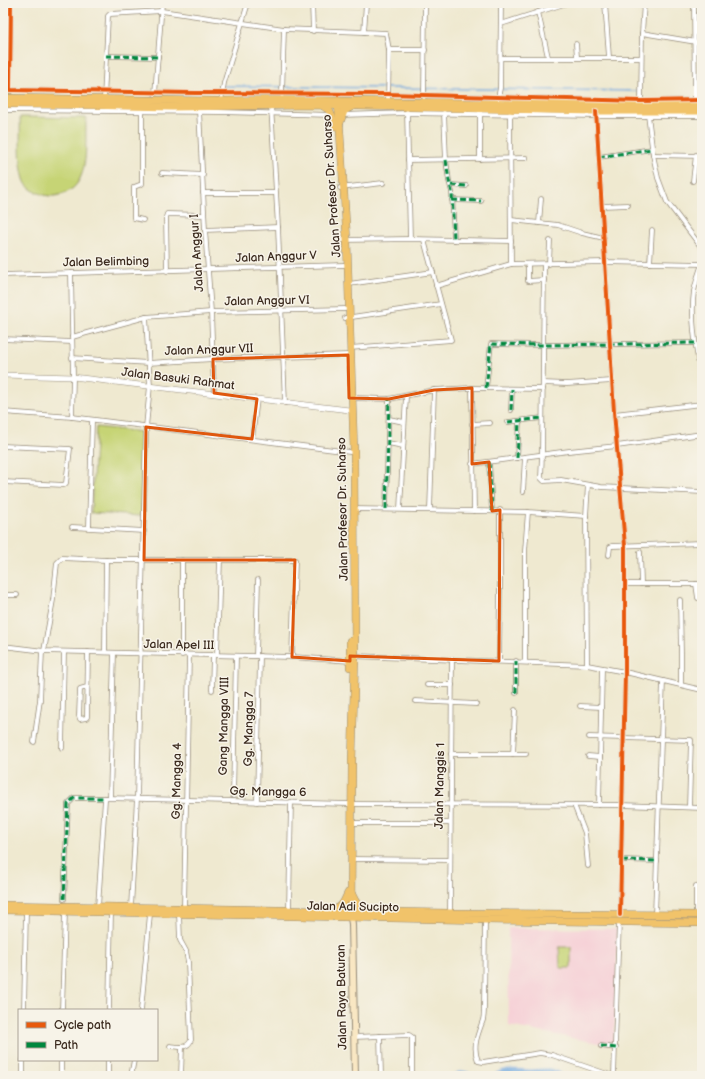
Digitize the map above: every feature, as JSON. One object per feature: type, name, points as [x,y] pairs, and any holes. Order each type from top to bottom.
[{"type":"main road","points":[[8,88],[7,98],[104,93],[155,94],[197,103],[209,110],[221,100],[271,105],[323,106],[337,110],[388,93],[498,98],[510,109],[563,113],[662,114],[698,108]]},
{"type":"main road","points":[[3,104],[190,109],[197,103],[282,96],[337,110],[353,106],[407,110],[480,111],[510,109],[550,101],[641,103],[668,102],[698,108]]},
{"type":"main road","name":"Jalan Profesor Dr. Suharso","points":[[337,110],[349,284],[348,318],[353,509],[350,916]]},
{"type":"main road","name":"Jalan Profesor Dr. Suharso","points":[[345,240],[345,309],[348,318]]},
{"type":"main road","name":"Jalan Profesor Dr. Suharso","points":[[351,410],[350,452],[353,509]]},
{"type":"main road","name":"Jalan Profesor Dr. Suharso","points":[[350,892],[352,860],[351,804]]},
{"type":"main road","points":[[332,910],[339,908],[350,892]]},
{"type":"main road","points":[[350,892],[359,907],[366,911]]},
{"type":"main road","name":"Jalan Adi Sucipto","points":[[3,905],[98,907],[132,904],[181,909],[485,920],[702,915]]},
{"type":"main road","name":"Jalan Adi Sucipto","points":[[3,910],[26,914],[149,917],[181,909],[289,909],[332,910],[350,916],[366,911],[620,918],[702,923]]},
{"type":"main road","name":"Jalan Raya Baturan","points":[[350,916],[355,1076]]},
{"type":"street","points":[[11,3],[10,79],[8,88],[104,93],[109,15],[162,11],[284,29],[386,33],[389,50],[388,93],[282,96],[284,29]]},
{"type":"street","points":[[155,94],[162,3]]},
{"type":"street","points":[[248,3],[224,83],[221,100],[272,114],[337,110],[407,110],[410,239]]},
{"type":"street","points":[[312,3],[313,31]]},
{"type":"street","points":[[364,32],[366,3]]},
{"type":"street","points":[[424,95],[425,3]]},
{"type":"street","points":[[501,3],[500,88],[498,98],[550,101]]},
{"type":"street","points":[[501,24],[567,3]]},
{"type":"street","points":[[605,3],[609,57]]},
{"type":"street","points":[[641,103],[641,58],[644,3]]},
{"type":"street","points":[[694,3],[694,92],[698,108],[702,116]]},
{"type":"street","points":[[538,12],[548,57]]},
{"type":"street","points":[[642,33],[702,43]]},
{"type":"street","points":[[576,44],[577,57]]},
{"type":"street","points":[[389,50],[425,50]]},
{"type":"street","points":[[106,56],[158,57]]},
{"type":"street","points":[[500,58],[641,58]]},
{"type":"street","points":[[698,108],[702,100]]},
{"type":"street","name":"Jalan Anggur I","points":[[197,103],[203,175],[214,393]]},
{"type":"street","points":[[271,105],[278,227],[285,403]]},
{"type":"street","points":[[3,110],[142,111],[190,109]]},
{"type":"street","points":[[510,109],[512,159],[511,264]]},
{"type":"street","points":[[142,111],[142,184],[134,187],[134,217],[143,220]]},
{"type":"street","points":[[444,111],[446,160],[452,192],[454,240]]},
{"type":"street","points":[[480,111],[480,159]]},
{"type":"street","points":[[485,920],[484,1007],[483,1020],[476,1037],[478,1061],[483,1062],[542,1053],[614,1076],[622,860],[626,584],[625,546],[614,414],[604,262],[604,238],[596,114]]},
{"type":"street","points":[[648,114],[653,155],[658,178],[667,202],[702,248]]},
{"type":"street","points":[[599,157],[652,149]]},
{"type":"street","points":[[653,155],[702,156]]},
{"type":"street","points":[[693,181],[696,155]]},
{"type":"street","points":[[408,160],[526,158]]},
{"type":"street","points":[[162,173],[203,175]]},
{"type":"street","points":[[342,187],[383,183]]},
{"type":"street","points":[[451,185],[466,186]]},
{"type":"street","points":[[203,193],[276,193]]},
{"type":"street","points":[[539,223],[541,199]]},
{"type":"street","points":[[452,200],[481,201]]},
{"type":"street","points":[[602,206],[628,205]]},
{"type":"street","points":[[167,271],[167,214],[204,215]]},
{"type":"street","points":[[511,220],[558,225],[604,238]]},
{"type":"street","points":[[205,230],[278,227]]},
{"type":"street","points":[[650,263],[652,230]]},
{"type":"street","points":[[345,240],[410,239],[511,242]]},
{"type":"street","points":[[348,318],[441,304],[424,240]]},
{"type":"street","points":[[550,241],[544,280],[542,480],[567,481],[588,485],[621,488],[702,492]]},
{"type":"street","points":[[436,286],[511,264],[604,262],[702,264],[694,291],[695,343],[700,354],[702,382]]},
{"type":"street","points":[[528,264],[528,281],[544,280]]},
{"type":"street","name":"Jalan Anggur V","points":[[208,269],[344,265]]},
{"type":"street","name":"Jalan Belimbing","points":[[3,275],[208,269]]},
{"type":"street","points":[[349,284],[433,272]]},
{"type":"street","points":[[71,273],[73,377],[72,417]]},
{"type":"street","name":"Jalan Anggur VII","points":[[72,358],[148,363],[284,357],[449,341],[451,338],[441,304]]},
{"type":"street","name":"Jalan Anggur VI","points":[[3,339],[72,339],[146,317],[211,312],[345,309]]},
{"type":"street","points":[[132,904],[137,798],[140,654],[144,560],[146,427],[150,386],[146,317]]},
{"type":"street","points":[[486,388],[491,344],[543,345],[695,343]]},
{"type":"street","name":"Jalan Basuki Rahmat","points":[[3,375],[73,377],[351,410]]},
{"type":"street","points":[[543,383],[567,384],[612,381]]},
{"type":"street","points":[[351,398],[390,399],[434,390],[472,388],[543,389]]},
{"type":"street","points":[[472,388],[472,464],[474,511]]},
{"type":"street","points":[[511,410],[512,388]]},
{"type":"street","points":[[430,510],[434,390]]},
{"type":"street","points":[[400,510],[406,396]]},
{"type":"street","points":[[252,439],[257,399]]},
{"type":"street","points":[[386,509],[390,399]]},
{"type":"street","points":[[614,414],[702,404]]},
{"type":"street","points":[[3,412],[72,417],[350,452]]},
{"type":"street","points":[[508,422],[542,418]]},
{"type":"street","points":[[389,419],[404,422]]},
{"type":"street","points":[[88,528],[92,420]]},
{"type":"street","points":[[517,458],[519,420]]},
{"type":"street","points":[[472,424],[490,423]]},
{"type":"street","points":[[472,464],[702,434]]},
{"type":"street","points":[[388,443],[403,446]]},
{"type":"street","points":[[3,446],[70,449],[66,483],[64,485],[3,482]]},
{"type":"street","points":[[523,492],[525,457]]},
{"type":"street","points":[[489,462],[492,511]]},
{"type":"street","points":[[587,665],[586,516],[588,485]]},
{"type":"street","points":[[353,509],[500,510],[586,516]]},
{"type":"street","points":[[498,661],[500,510]]},
{"type":"street","points":[[524,662],[525,551],[528,512]]},
{"type":"street","points":[[72,527],[144,530]]},
{"type":"street","points":[[609,554],[611,546],[702,543]]},
{"type":"street","points":[[640,552],[641,584]]},
{"type":"street","points":[[34,742],[40,700],[43,651],[53,600],[57,563],[58,560],[64,558],[106,560],[296,560],[292,657]]},
{"type":"street","points":[[105,651],[106,560]]},
{"type":"street","points":[[182,560],[182,655]]},
{"type":"street","points":[[212,690],[220,560]]},
{"type":"street","name":"Gg. Mangga 7","points":[[257,802],[258,580]]},
{"type":"street","points":[[626,584],[702,584]]},
{"type":"street","points":[[696,584],[698,598]]},
{"type":"street","points":[[3,595],[17,595]]},
{"type":"street","points":[[680,600],[681,685]]},
{"type":"street","name":"Jalan Apel III","points":[[3,646],[64,652],[353,659],[452,659],[587,665],[625,672],[702,690]]},
{"type":"street","points":[[62,748],[64,652]]},
{"type":"street","points":[[87,688],[80,688],[80,719],[86,718],[87,716],[88,652]]},
{"type":"street","points":[[110,798],[114,653]]},
{"type":"street","name":"Gg. Mangga 4","points":[[182,1047],[188,1045],[190,1040],[188,962],[186,951],[180,940],[187,800],[190,655]]},
{"type":"street","name":"Gang Mangga VIII","points":[[232,796],[236,656]]},
{"type":"street","name":"Jalan Manggis 1","points":[[450,913],[452,659]]},
{"type":"street","points":[[516,661],[516,693]]},
{"type":"street","points":[[599,806],[602,668]]},
{"type":"street","points":[[656,915],[660,739],[663,681]]},
{"type":"street","points":[[427,685],[452,686]]},
{"type":"street","points":[[415,701],[476,704]]},
{"type":"street","points":[[580,706],[601,707]]},
{"type":"street","points":[[513,754],[515,710]]},
{"type":"street","points":[[589,737],[691,740],[689,807]]},
{"type":"street","points":[[451,754],[526,754]]},
{"type":"street","points":[[588,756],[600,757]]},
{"type":"street","name":"Gg. Mangga 6","points":[[64,899],[68,804],[74,798],[137,798],[351,804],[622,805],[702,808]]},
{"type":"street","points":[[98,907],[105,798]]},
{"type":"street","points":[[289,909],[291,802]]},
{"type":"street","points":[[574,805],[586,833],[588,866]]},
{"type":"street","points":[[352,823],[450,823]]},
{"type":"street","points":[[352,860],[450,860]]},
{"type":"street","points":[[622,860],[657,861]]},
{"type":"street","points":[[696,886],[696,910]]},
{"type":"street","points":[[24,1009],[26,914]]},
{"type":"street","points":[[62,1009],[65,915]]},
{"type":"street","points":[[109,1009],[111,916]]},
{"type":"street","points":[[141,1009],[149,917]]},
{"type":"street","points":[[354,1037],[409,1035],[412,1037],[412,1076]]},
{"type":"street","points":[[380,1036],[381,1076]]},
{"type":"street","points":[[170,1046],[182,1047],[181,1076]]},
{"type":"street","points":[[600,1046],[616,1048]]},
{"type":"street","points":[[22,1076],[23,1061]]},
{"type":"street","points":[[61,1061],[61,1076]]},
{"type":"street","points":[[108,1061],[108,1076]]},
{"type":"street","points":[[131,1076],[134,1061]]},
{"type":"highlighted area","points":[[348,355],[349,398],[389,399],[434,390],[472,388],[472,464],[489,462],[492,511],[500,510],[499,661],[350,656],[350,661],[292,657],[295,560],[144,560],[146,427],[252,439],[257,399],[214,393],[213,359]]},
{"type":"shaded area","points":[[508,928],[618,929],[614,1046],[509,1026]]},
{"type":"green space","points":[[20,117],[86,118],[86,149],[83,171],[73,188],[65,193],[50,196],[44,195],[29,188],[25,182],[22,172]]},
{"type":"green space","points":[[96,427],[143,432],[142,516],[91,513]]},
{"type":"green space","points":[[559,947],[571,947],[571,968],[560,968]]},
{"type":"waterway","points":[[218,86],[638,91]]},
{"type":"waterway","points":[[499,1076],[511,1073],[547,1073],[558,1076]]},
{"type":"waterway","points":[[459,1076],[467,1076]]},
{"type":"marked path","points":[[106,56],[158,57]]},
{"type":"marked path","points":[[599,157],[652,149]]},
{"type":"marked path","points":[[446,160],[452,192],[454,240]]},
{"type":"marked path","points":[[451,185],[466,186]]},
{"type":"marked path","points":[[452,200],[481,201]]},
{"type":"marked path","points":[[486,388],[491,344],[543,345],[695,343]]},
{"type":"marked path","points":[[511,410],[512,389]]},
{"type":"marked path","points":[[386,509],[389,399]]},
{"type":"marked path","points":[[508,422],[542,418]]},
{"type":"marked path","points":[[517,458],[519,421]]},
{"type":"marked path","points":[[489,462],[492,511]]},
{"type":"marked path","points":[[516,661],[516,693]]},
{"type":"marked path","points":[[64,899],[68,804],[74,798],[105,798]]},
{"type":"marked path","points":[[622,860],[657,861]]},
{"type":"marked path","points":[[601,1046],[616,1048]]},
{"type":"cycle path","points":[[11,3],[10,90],[388,94],[641,101],[702,100]]},
{"type":"cycle path","points":[[596,111],[614,412],[625,546],[625,672],[620,915]]}]
